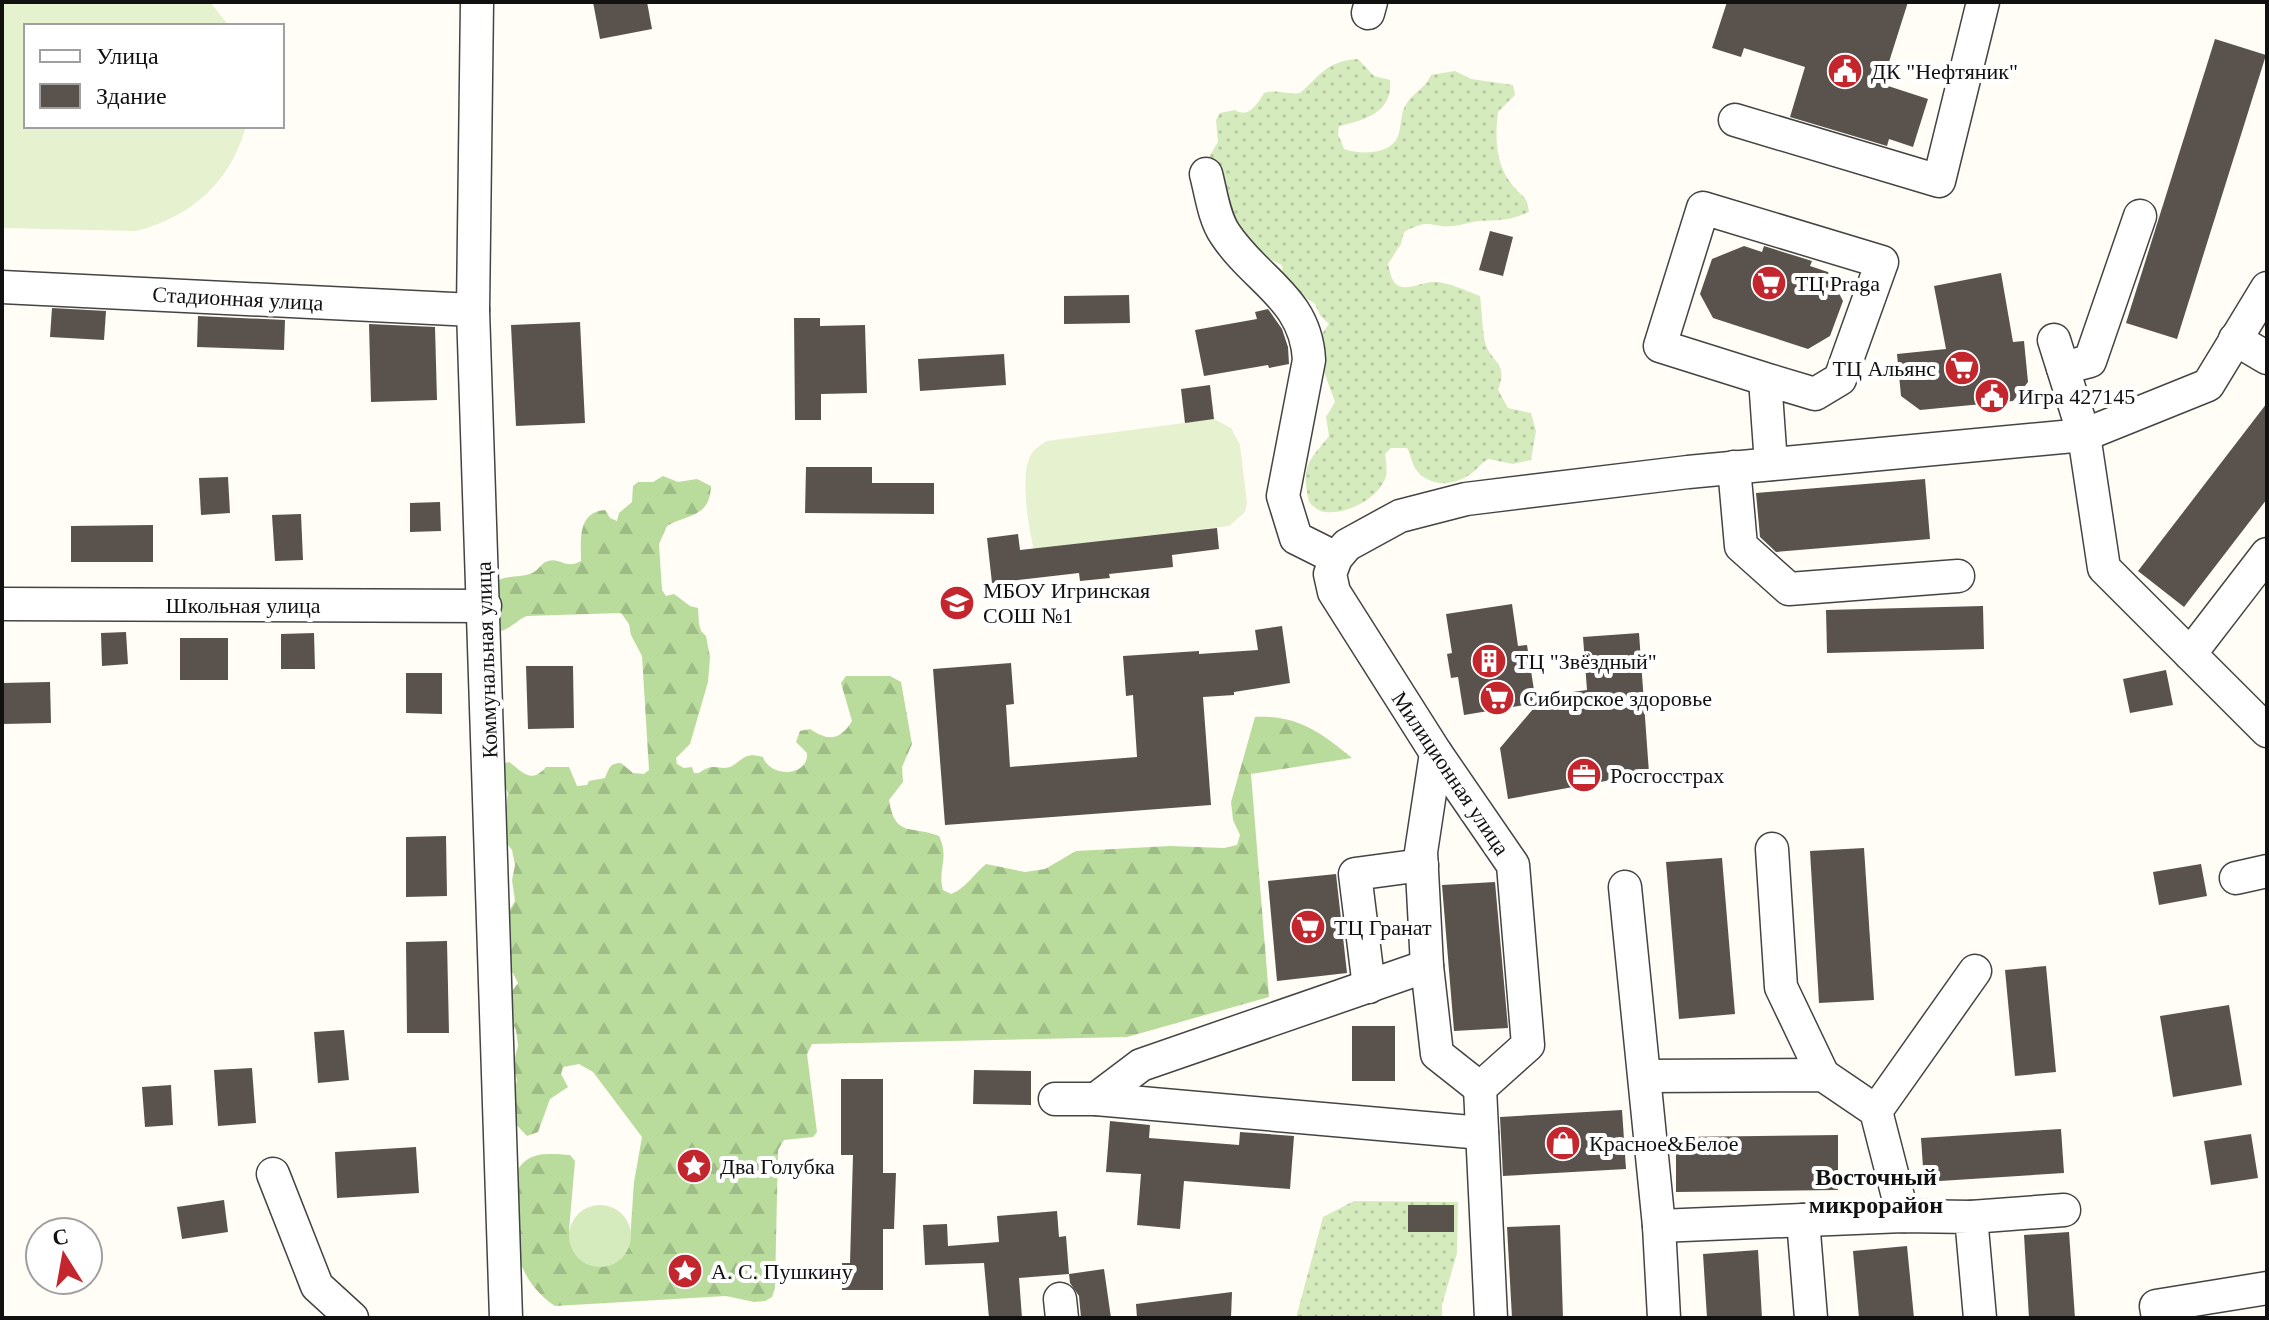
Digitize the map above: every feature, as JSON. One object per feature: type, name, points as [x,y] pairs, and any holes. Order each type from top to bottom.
[{"type":"street","name":"Коммунальная улица","points":[[477,2],[473,310],[506,1318]]},
{"type":"street","points":[[1735,120],[1939,181],[1983,2]]},
{"type":"street","points":[[1206,174],[1223,233],[1275,291],[1291,304],[1302,322],[1309,343],[1309,360],[1283,496],[1296,538],[1336,558],[1347,545],[1400,516],[1466,499],[1734,467],[2084,435],[2208,385],[2267,288]]},
{"type":"street","points":[[1703,208],[1882,262],[1840,379],[1815,394],[1765,379],[1660,346],[1703,208]]},
{"type":"street","points":[[2140,216],[2090,361],[2059,354],[2084,435],[2104,568],[2267,731]]},
{"type":"street","name":"Стадионная улица","points":[[2,287],[473,310]]},
{"type":"street","points":[[2235,339],[2267,358]]},
{"type":"street","points":[[1765,379],[1771,464]]},
{"type":"street","points":[[1734,467],[1741,546],[1789,589],[1958,576]]},
{"type":"street","points":[[2190,654],[2267,554]]},
{"type":"street","name":"Милиционная улица","points":[[1336,558],[1330,574],[1334,592],[1436,753],[1513,865],[1528,1045],[1480,1088]]},
{"type":"street","name":"Школьная улица","points":[[2,604],[485,606]]},
{"type":"street","points":[[1436,753],[1421,852],[1427,966],[1437,1054],[1480,1088],[1491,1318]]},
{"type":"street","points":[[1772,849],[1781,987],[1823,1075],[1876,1111],[1903,1216]]},
{"type":"street","points":[[1369,987],[1355,874],[1422,865]]},
{"type":"street","points":[[2236,878],[2267,871]]},
{"type":"street","points":[[1625,887],[1659,1226],[1664,1318]]},
{"type":"street","points":[[1096,1099],[1141,1065],[1427,966]]},
{"type":"street","points":[[1876,1111],[1975,971]]},
{"type":"street","points":[[1645,1076],[1823,1075]]},
{"type":"street","points":[[1055,1099],[1096,1099],[1482,1133]]},
{"type":"street","points":[[273,1174],[317,1286],[352,1318]]},
{"type":"street","points":[[1659,1226],[1903,1216],[1971,1217],[2064,1210]]},
{"type":"street","points":[[1971,1217],[1980,1318]]},
{"type":"street","points":[[1803,1220],[1811,1318]]},
{"type":"street","points":[[2158,1318],[2156,1306],[2267,1288]]},
{"type":"green space","points":[[2,2],[210,2],[227,24],[24,24],[24,128],[245,128],[230,164],[219,180],[206,194],[174,217],[136,231],[2,228]]},
{"type":"green space","points":[[1358,59],[1374,76],[1390,80],[1390,91],[1376,113],[1339,126],[1338,134],[1344,149],[1351,151],[1376,152],[1390,146],[1399,133],[1405,107],[1431,75],[1455,71],[1471,79],[1513,85],[1515,95],[1498,112],[1498,151],[1507,178],[1526,199],[1529,212],[1504,220],[1453,226],[1425,224],[1413,228],[1404,232],[1401,244],[1388,264],[1399,286],[1437,282],[1480,296],[1485,342],[1501,373],[1498,390],[1508,408],[1531,413],[1536,431],[1531,460],[1513,464],[1488,459],[1469,475],[1449,483],[1435,482],[1423,476],[1415,469],[1407,448],[1391,448],[1385,454],[1385,479],[1375,493],[1351,508],[1325,512],[1309,502],[1306,472],[1311,459],[1329,436],[1326,417],[1335,402],[1323,369],[1321,335],[1329,324],[1315,304],[1283,281],[1282,265],[1267,258],[1243,255],[1207,160],[1218,142],[1216,120],[1220,113],[1235,110],[1245,113],[1256,105],[1264,93],[1300,93],[1331,66]]},
{"type":"green space","points":[[1214,419],[1231,428],[1240,445],[1247,503],[1245,512],[1229,526],[1034,549],[1025,491],[1027,468],[1032,453],[1047,441]]},
{"type":"green space","points":[[663,476],[678,482],[697,479],[711,486],[707,504],[702,510],[667,526],[659,544],[662,590],[666,596],[674,594],[698,608],[699,624],[706,636],[710,657],[708,682],[690,744],[676,758],[677,764],[684,768],[692,767],[694,773],[699,773],[709,768],[728,768],[752,755],[763,757],[773,769],[796,770],[806,761],[807,753],[796,742],[800,731],[810,729],[822,736],[833,737],[843,732],[852,721],[841,683],[846,676],[890,676],[901,682],[912,744],[902,767],[903,782],[889,800],[892,812],[900,825],[939,836],[944,857],[941,876],[943,890],[951,894],[966,885],[986,864],[1025,872],[1045,869],[1076,851],[1170,846],[1224,848],[1237,845],[1240,835],[1233,820],[1231,802],[1255,717],[1284,719],[1308,727],[1352,758],[1251,774],[1269,997],[1127,1037],[812,1044],[807,1054],[817,1132],[813,1137],[784,1140],[778,1150],[775,1288],[772,1297],[754,1302],[726,1296],[555,1306],[527,1277],[520,1262],[515,1227],[518,1170],[534,1156],[570,1155],[575,1161],[569,1230],[572,1239],[630,1241],[634,1182],[642,1137],[593,1072],[579,1064],[563,1067],[561,1074],[568,1087],[550,1099],[538,1132],[527,1136],[513,1121],[513,1090],[517,1081],[513,1064],[518,1046],[516,1030],[506,1011],[507,998],[518,983],[507,969],[509,911],[515,901],[512,880],[515,865],[512,850],[502,837],[508,793],[501,777],[501,764],[509,762],[532,776],[546,767],[569,767],[577,786],[605,778],[610,767],[617,763],[633,773],[644,774],[649,770],[642,656],[621,613],[527,616],[504,630],[495,631],[497,586],[499,580],[532,573],[548,561],[571,564],[581,561],[582,529],[589,516],[605,510],[610,518],[617,521],[619,513],[632,502],[633,486],[638,482],[653,482]]},
{"type":"green space","points":[[1354,1201],[1458,1202],[1457,1253],[1442,1305],[1442,1318],[1296,1318],[1323,1217]]},
{"type":"green space","points":[[600,1205],[612,1207],[622,1214],[629,1224],[629,1248],[622,1258],[612,1265],[600,1267],[588,1265],[578,1258],[571,1248],[569,1236],[571,1224],[578,1214],[588,1207]]},
{"type":"building","points":[[593,2],[647,2],[652,29],[600,39]]},
{"type":"building","name":"ДК \"Нефтяник\"","points":[[1727,2],[1908,2],[1882,84],[1928,99],[1913,147],[1889,139],[1887,146],[1790,117],[1805,67],[1744,48],[1741,57],[1712,48]]},
{"type":"building","points":[[2215,39],[2266,55],[2177,339],[2126,323]]},
{"type":"building","points":[[1490,231],[1513,237],[1503,276],[1479,270]]},
{"type":"building","name":"ТЦ Praga","points":[[1744,246],[1762,252],[1764,246],[1812,261],[1810,266],[1828,272],[1843,301],[1830,336],[1808,349],[1713,318],[1700,294],[1712,259]]},
{"type":"building","name":"ТЦ Альянс","points":[[2001,273],[2013,342],[2024,341],[2028,382],[2013,401],[1920,410],[1901,396],[1897,354],[1946,349],[1934,286]]},
{"type":"building","points":[[1129,295],[1130,323],[1064,324],[1064,296]]},
{"type":"building","points":[[52,308],[106,311],[104,340],[50,337]]},
{"type":"building","points":[[1268,309],[1282,329],[1289,364],[1204,376],[1195,330],[1257,319],[1255,312]]},
{"type":"building","points":[[198,316],[285,320],[284,350],[197,347]]},
{"type":"building","points":[[794,318],[820,318],[820,326],[865,325],[867,393],[821,394],[821,420],[795,420]]},
{"type":"building","points":[[580,322],[585,423],[516,426],[511,325]]},
{"type":"building","points":[[369,324],[435,327],[437,400],[371,402]]},
{"type":"building","points":[[1004,354],[1006,385],[920,391],[918,359]]},
{"type":"building","points":[[1210,385],[1214,419],[1185,423],[1181,389]]},
{"type":"building","points":[[2267,403],[2267,499],[2184,607],[2138,571]]},
{"type":"building","points":[[806,467],[872,467],[872,483],[934,483],[934,514],[805,513]]},
{"type":"building","points":[[228,477],[230,513],[201,515],[199,478]]},
{"type":"building","points":[[1925,479],[1930,539],[1776,552],[1760,537],[1756,493]]},
{"type":"building","points":[[440,502],[441,531],[410,532],[410,503]]},
{"type":"building","points":[[301,514],[303,560],[275,561],[272,515]]},
{"type":"building","points":[[153,525],[153,562],[71,562],[71,526]]},
{"type":"building","points":[[1217,528],[1219,549],[1172,555],[1173,567],[1109,574],[1110,578],[1080,581],[1079,573],[992,583],[987,538],[1018,534],[1020,550]]},
{"type":"building","name":"ТЦ \"Звёздный\"","points":[[1512,604],[1518,646],[1527,645],[1536,703],[1464,715],[1458,677],[1451,678],[1447,654],[1452,653],[1446,614]]},
{"type":"building","points":[[1983,606],[1984,649],[1827,653],[1826,610]]},
{"type":"building","points":[[1282,626],[1290,683],[1234,692],[1234,695],[1203,697],[1211,805],[945,825],[933,669],[1011,663],[1014,704],[1006,705],[1010,767],[1137,757],[1133,695],[1126,696],[1123,656],[1258,650],[1255,630]]},
{"type":"building","points":[[126,632],[128,664],[102,666],[101,633]]},
{"type":"building","points":[[314,633],[315,669],[281,669],[281,634]]},
{"type":"building","points":[[1639,633],[1649,773],[1508,799],[1500,748],[1544,696],[1587,690],[1583,637]]},
{"type":"building","points":[[180,638],[228,638],[228,680],[180,680]]},
{"type":"building","points":[[526,666],[573,666],[574,728],[528,729]]},
{"type":"building","points":[[2166,670],[2173,705],[2130,713],[2123,679]]},
{"type":"building","points":[[406,673],[442,673],[442,714],[406,713]]},
{"type":"building","points":[[50,682],[51,723],[2,724],[2,683]]},
{"type":"building","points":[[446,836],[447,896],[406,897],[406,837]]},
{"type":"building","points":[[1864,848],[1874,1000],[1819,1003],[1810,851]]},
{"type":"building","points":[[1722,858],[1735,1014],[1679,1019],[1666,862]]},
{"type":"building","points":[[2201,864],[2207,896],[2159,905],[2153,872]]},
{"type":"building","name":"ТЦ Гранат","points":[[1336,874],[1347,973],[1277,981],[1268,881]]},
{"type":"building","points":[[1495,882],[1508,1028],[1454,1031],[1442,885]]},
{"type":"building","points":[[447,941],[449,1033],[407,1033],[406,942]]},
{"type":"building","points":[[2046,966],[2056,1072],[2015,1076],[2005,970]]},
{"type":"building","points":[[2229,1005],[2242,1085],[2173,1097],[2160,1016]]},
{"type":"building","points":[[1352,1026],[1395,1026],[1395,1081],[1352,1081]]},
{"type":"building","points":[[344,1030],[349,1080],[318,1083],[314,1032]]},
{"type":"building","points":[[252,1068],[256,1123],[218,1126],[214,1070]]},
{"type":"building","points":[[974,1070],[1031,1071],[1031,1105],[973,1104]]},
{"type":"building","points":[[841,1079],[883,1079],[883,1173],[896,1173],[894,1229],[883,1229],[883,1290],[842,1290],[842,1263],[850,1263],[853,1155],[841,1155]]},
{"type":"building","points":[[171,1085],[173,1125],[145,1127],[142,1087]]},
{"type":"building","points":[[1622,1110],[1626,1169],[1503,1176],[1500,1117]]},
{"type":"building","points":[[1110,1121],[1150,1125],[1149,1138],[1239,1145],[1240,1132],[1294,1136],[1290,1189],[1184,1181],[1180,1229],[1137,1225],[1141,1174],[1106,1172]]},
{"type":"building","points":[[2061,1129],[2064,1173],[1924,1182],[1921,1138]]},
{"type":"building","points":[[2251,1134],[2258,1178],[2211,1185],[2204,1141]]},
{"type":"building","points":[[1838,1135],[1838,1190],[1676,1192],[1676,1137]]},
{"type":"building","points":[[416,1147],[419,1193],[337,1198],[335,1152]]},
{"type":"building","points":[[224,1200],[228,1232],[182,1239],[177,1207]]},
{"type":"building","points":[[1408,1205],[1454,1205],[1454,1232],[1408,1232]]},
{"type":"building","points":[[1057,1211],[1059,1237],[1066,1236],[1069,1274],[1019,1278],[1022,1318],[989,1318],[984,1263],[925,1265],[923,1225],[947,1224],[948,1246],[999,1242],[997,1216]]},
{"type":"building","points":[[1560,1225],[1563,1318],[1512,1318],[1507,1227]]},
{"type":"building","points":[[2069,1232],[2075,1318],[2029,1318],[2024,1235]]},
{"type":"building","points":[[1907,1246],[1914,1318],[1859,1318],[1853,1251]]},
{"type":"building","points":[[1758,1250],[1762,1318],[1707,1318],[1703,1254]]},
{"type":"building","points":[[1104,1269],[1111,1318],[1081,1318],[1079,1296],[1070,1283],[1069,1274]]},
{"type":"building","points":[[1232,1292],[1231,1318],[1137,1318],[1136,1304]]},
{"type":"place","name":"ДК \"Нефтяник\"","points":[[1845,71]]},
{"type":"place","name":"ТЦ Praga","points":[[1769,283]]},
{"type":"place","name":"ТЦ Альянс","points":[[1962,368]]},
{"type":"place","name":"Игра 427145","points":[[1992,396]]},
{"type":"place","name":"МБОУ Игринская СОШ №1","points":[[957,603]]},
{"type":"place","name":"ТЦ \"Звёздный\"","points":[[1489,661]]},
{"type":"place","name":"Сибирское здоровье","points":[[1497,698]]},
{"type":"place","name":"Росгосстрах","points":[[1584,775]]},
{"type":"place","name":"ТЦ Гранат","points":[[1308,927]]},
{"type":"place","name":"Красное&Белое","points":[[1563,1143]]},
{"type":"place","name":"Два Голубка","points":[[694,1166]]},
{"type":"place","name":"А. С. Пушкину","points":[[685,1271]]},
{"type":"district","name":"Восточный микрорайон","points":[[1876,1191]]}]
